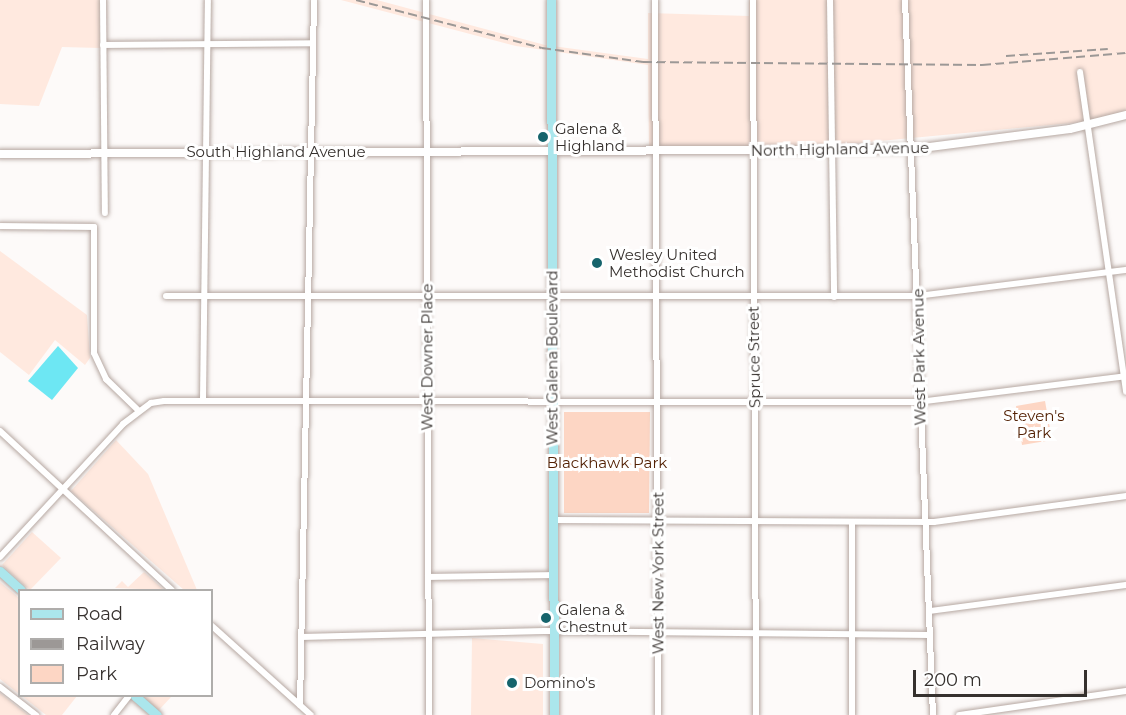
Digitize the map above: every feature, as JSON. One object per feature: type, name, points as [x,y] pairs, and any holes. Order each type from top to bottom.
[{"type":"main road","name":"West Galena Boulevard","points":[[550,0],[554,715]]},
{"type":"main road","points":[[0,571],[19,589]]},
{"type":"main road","points":[[136,697],[157,715]]},
{"type":"street","points":[[103,0],[105,213]]},
{"type":"street","points":[[203,400],[204,45],[208,0]]},
{"type":"street","points":[[300,705],[314,152],[314,0]]},
{"type":"street","name":"West Downer Place","points":[[426,0],[429,715]]},
{"type":"street","name":"West New York Street","points":[[655,0],[658,715]]},
{"type":"street","name":"Spruce Street","points":[[753,0],[756,715]]},
{"type":"street","points":[[830,0],[834,297]]},
{"type":"street","name":"West Park Avenue","points":[[905,0],[914,149],[918,402],[930,611],[933,715]]},
{"type":"street","points":[[103,45],[314,43]]},
{"type":"street","points":[[1080,72],[1126,392]]},
{"type":"street","name":"North Highland Avenue","points":[[551,150],[914,149],[1089,124],[1126,115]]},
{"type":"street","name":"South Highland Avenue","points":[[0,154],[551,150]]},
{"type":"street","points":[[0,226],[94,226],[93,353],[106,379],[138,410]]},
{"type":"street","points":[[166,296],[916,296],[1126,270]]},
{"type":"street","points":[[0,557],[64,486],[138,410],[164,401],[427,401],[552,404],[918,402],[1125,376]]},
{"type":"street","points":[[0,432],[64,486],[169,589]]},
{"type":"street","points":[[553,520],[925,522],[1126,496]]},
{"type":"street","points":[[852,522],[852,715]]},
{"type":"street","points":[[428,577],[554,575]]},
{"type":"street","points":[[930,611],[1126,585]]},
{"type":"street","points":[[213,627],[311,715]]},
{"type":"street","points":[[302,637],[554,633],[930,635]]},
{"type":"street","points":[[0,687],[36,715]]},
{"type":"street","points":[[959,715],[1126,691]]},
{"type":"street","points":[[114,715],[128,697]]},
{"type":"shaded area","points":[[0,0],[100,0],[100,48],[62,47],[39,106],[0,104]]},
{"type":"shaded area","points":[[341,0],[377,0],[545,45],[648,59],[648,13],[749,16],[749,0],[1126,0],[1126,118],[826,146],[649,147],[648,65],[516,46]]},
{"type":"shaded area","points":[[0,251],[87,315],[90,358],[85,365],[55,340],[29,375],[0,352]]},
{"type":"shaded area","points":[[116,440],[148,474],[197,589],[183,589],[71,491]]},
{"type":"shaded area","points":[[32,532],[61,558],[31,589],[2,565]]},
{"type":"shaded area","points":[[144,572],[163,589],[115,588],[122,581],[128,587]]},
{"type":"shaded area","points":[[0,582],[18,597],[18,693],[0,679]]},
{"type":"shaded area","points":[[472,638],[543,644],[543,715],[471,715]]},
{"type":"shaded area","points":[[0,693],[28,715],[0,715]]},
{"type":"shaded area","points":[[23,697],[76,697],[62,715],[46,715]]},
{"type":"shaded area","points":[[143,697],[171,697],[158,711]]},
{"type":"green space","name":"Steven's Park","points":[[1045,401],[1052,440],[1022,445],[1016,406]]},
{"type":"green space","name":"Blackhawk Park","points":[[564,412],[650,412],[649,513],[564,513]]},
{"type":"water","points":[[58,346],[78,368],[52,400],[28,381]]},
{"type":"railway","points":[[356,0],[542,48],[643,62],[982,65],[1126,53]]},
{"type":"railway","points":[[1006,56],[1108,49]]},
{"type":"place","name":"Galena & Highland","points":[[543,137]]},
{"type":"place","name":"Wesley United Methodist Church","points":[[597,263]]},
{"type":"place","name":"Galena & Chestnut","points":[[546,618]]},
{"type":"place","name":"Domino's","points":[[512,683]]}]
